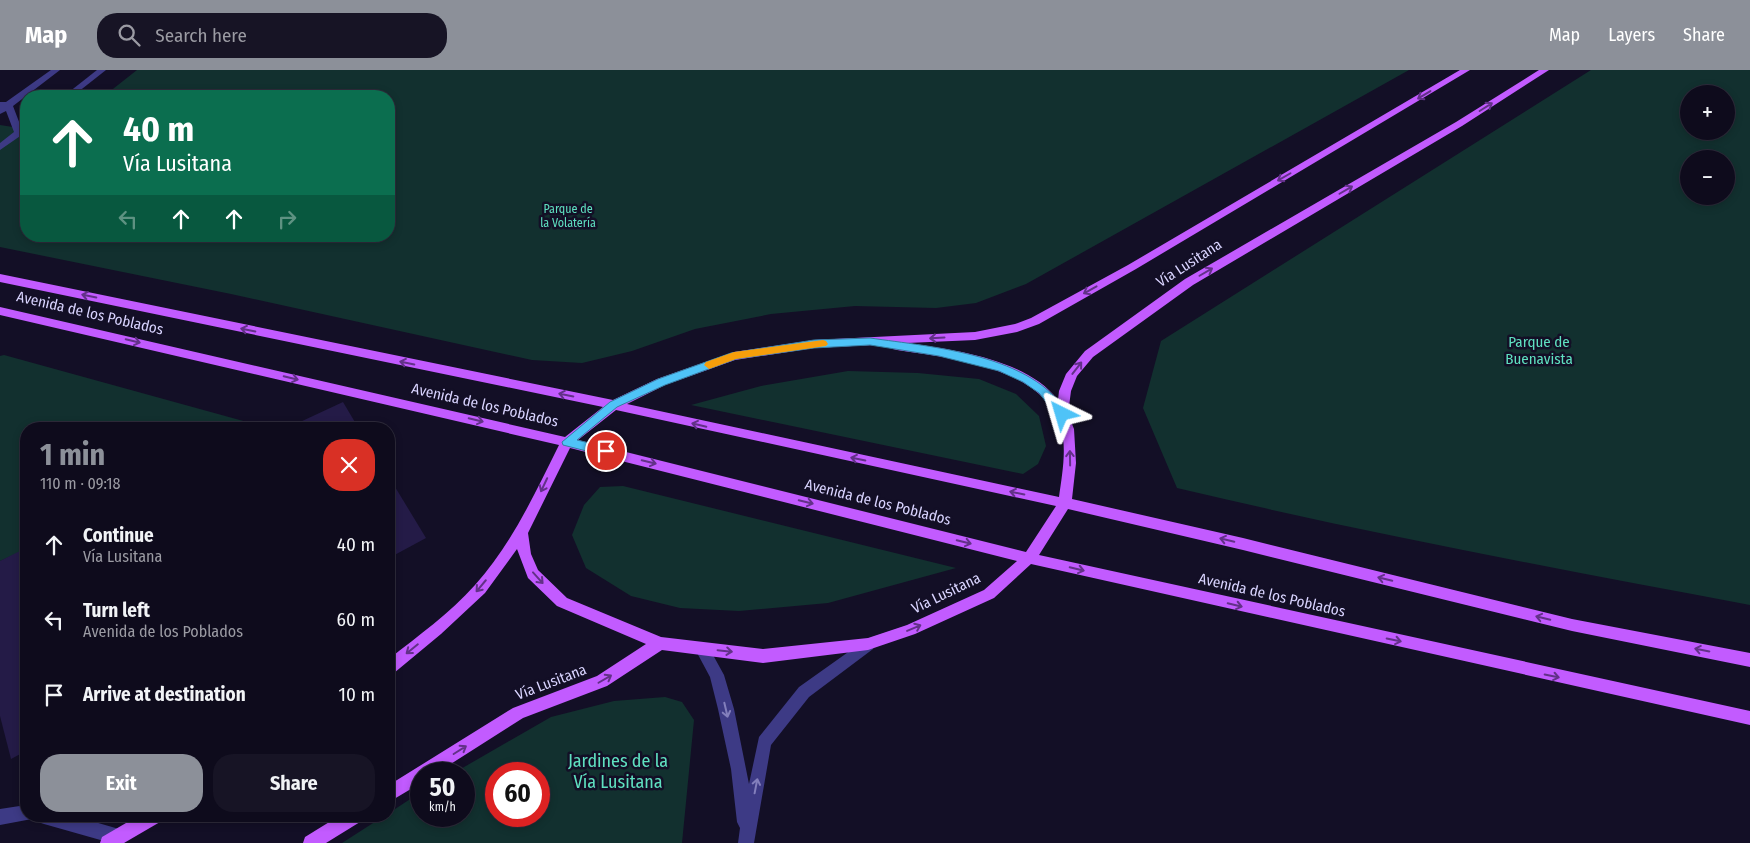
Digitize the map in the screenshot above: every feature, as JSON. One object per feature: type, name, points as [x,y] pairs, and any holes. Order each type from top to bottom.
[{"type":"main road","name":"Vía Lusitana","points":[[395,663],[436,630],[480,588],[521,533],[567,442],[614,405],[661,382],[734,356],[814,344],[975,336],[1017,328],[1035,321],[1132,267],[1466,70]]},
{"type":"main road","name":"Vía Lusitana","points":[[395,790],[518,712],[602,682],[660,643],[763,656],[868,644],[910,630],[989,594],[1029,558],[1050,529],[1065,503],[1070,463],[1068,429],[1062,414],[1065,392],[1072,374],[1089,354],[1189,282],[1459,124],[1544,70]]},
{"type":"main road","name":"Avenida de los Poblados","points":[[0,278],[614,405],[1065,503],[1243,544],[1572,625],[1750,660]]},
{"type":"main road","name":"Avenida de los Poblados","points":[[0,311],[567,442],[1029,558],[1750,718]]},
{"type":"main road","points":[[870,342],[939,352],[1002,368],[1027,379],[1043,391],[1062,414]]},
{"type":"main road","points":[[521,533],[524,554],[533,574],[562,602],[660,643]]},
{"type":"main road","points":[[114,840],[144,822]]},
{"type":"main road","points":[[311,843],[344,822]]},
{"type":"street","points":[[26,90],[56,70]]},
{"type":"street","points":[[76,90],[102,70]]},
{"type":"street","points":[[0,111],[4,105],[20,94]]},
{"type":"street","points":[[4,105],[20,128]]},
{"type":"street","points":[[0,147],[20,132]]},
{"type":"street","points":[[746,839],[764,742],[804,692],[868,644]]},
{"type":"street","points":[[702,649],[718,675],[726,709],[739,769],[746,839]]},
{"type":"street","points":[[0,817],[20,814]]},
{"type":"street","points":[[62,822],[114,840]]},
{"type":"green space","name":"Parque de la Volatería","points":[[137,70],[1409,70],[1026,284],[976,303],[936,308],[855,306],[771,314],[695,329],[632,351],[582,363],[532,360],[231,294],[0,247],[0,125],[20,128],[20,242],[395,242],[395,90],[112,90]]},
{"type":"green space","name":"Parque de Buenavista","points":[[1591,70],[1750,70],[1750,605],[1391,535],[1177,488],[1143,408],[1161,341]]},
{"type":"green space","points":[[4,355],[247,422],[20,422],[20,552],[0,561],[0,356]]},
{"type":"green space","points":[[848,371],[918,373],[979,379],[1016,394],[1039,416],[1046,446],[1038,464],[1023,474],[691,405],[761,386]]},
{"type":"green space","points":[[623,486],[956,568],[828,603],[739,611],[680,608],[631,596],[586,568],[572,535],[584,505],[600,487]]},
{"type":"green space","name":"Jardines de la Vía Lusitana","points":[[665,697],[682,702],[694,720],[682,843],[342,843],[375,822],[395,822],[395,809],[410,799],[410,827],[475,827],[475,762],[473,762],[551,717],[614,701]]},
{"type":"building","points":[[343,402],[355,422],[300,422]]},
{"type":"building","points":[[395,487],[426,538],[395,555]]},
{"type":"building","points":[[20,551],[20,754],[11,759],[0,716],[0,561]]},
{"type":"slow traffic","points":[[709,365],[734,356],[823,344]]},
{"type":"route","points":[[606,451],[567,442],[588,423],[614,405],[661,382],[734,356],[814,344],[870,342],[939,352],[1002,368],[1027,379],[1043,391],[1062,414]]}]
